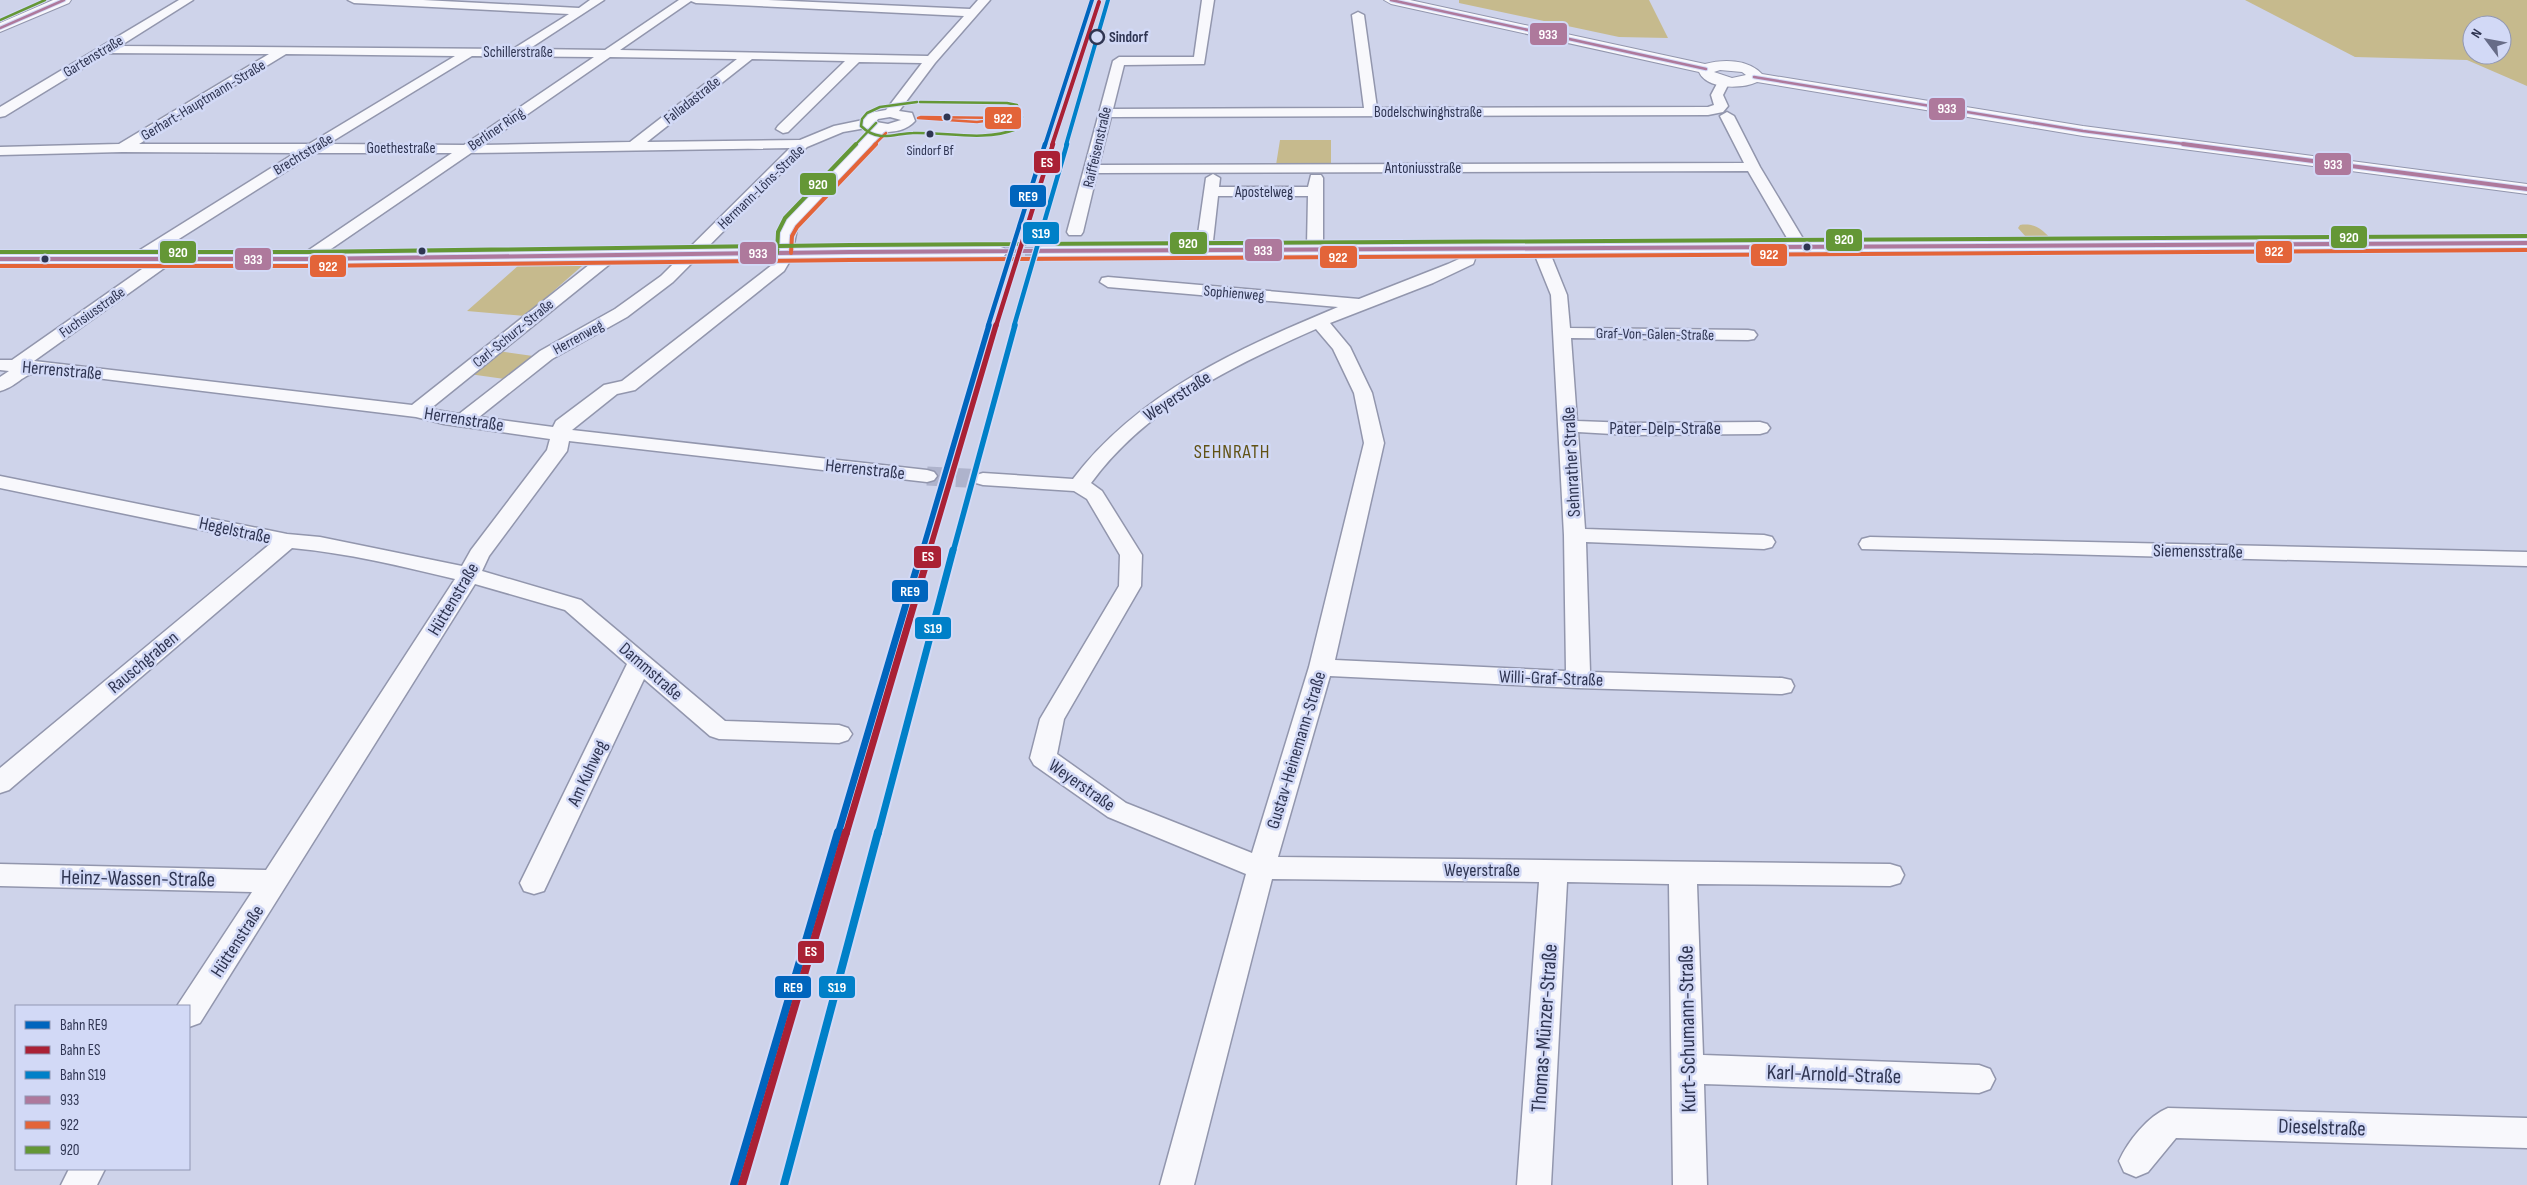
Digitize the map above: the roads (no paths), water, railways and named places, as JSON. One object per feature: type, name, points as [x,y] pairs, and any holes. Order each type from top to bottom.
[{"type":"street","points":[[0,28],[64,0]]},
{"type":"street","name":"Gartenstraße","points":[[0,113],[187,0]]},
{"type":"street","points":[[354,0],[580,11]]},
{"type":"street","points":[[517,52],[598,0]]},
{"type":"street","name":"Berliner Ring","points":[[306,259],[686,0]]},
{"type":"street","points":[[696,0],[973,13]]},
{"type":"street","points":[[931,60],[984,0]]},
{"type":"street","name":"Raiffeisenstraße","points":[[1075,232],[1119,61],[1200,61],[1208,0]]},
{"type":"street","points":[[1391,0],[1706,69],[1713,66],[1733,65],[1751,70],[1755,75],[1754,77]]},
{"type":"street","points":[[1358,15],[1371,112]]},
{"type":"street","name":"Schillerstraße","points":[[105,49],[609,53],[931,60]]},
{"type":"street","name":"Gerhart-Hauptmann-Straße","points":[[122,148],[284,51]]},
{"type":"street","name":"Brechtstraße","points":[[138,258],[470,52]]},
{"type":"street","name":"Falladastraße","points":[[634,146],[749,55]]},
{"type":"street","points":[[783,129],[857,57]]},
{"type":"street","name":"Hermann-Löns-Straße","points":[[690,255],[802,144],[839,129],[874,125],[898,118],[931,60]]},
{"type":"street","points":[[1706,69],[1707,74],[1724,81],[1746,81],[1754,77],[2083,132],[2527,189]]},
{"type":"street","name":"Bodelschwinghstraße","points":[[1105,113],[1712,110],[1721,106],[1718,90],[1724,81]]},
{"type":"street","points":[[1727,116],[1753,167],[1800,247]]},
{"type":"street","points":[[784,253],[785,234],[790,223],[874,125]]},
{"type":"street","name":"Goethestraße","points":[[0,151],[122,148],[466,149],[802,144]]},
{"type":"street","points":[[2251,154],[2527,182]]},
{"type":"street","name":"Antoniusstraße","points":[[1092,170],[1753,167]]},
{"type":"street","points":[[1315,246],[1316,169]]},
{"type":"street","points":[[1205,241],[1214,170]]},
{"type":"street","name":"Apostelweg","points":[[1212,191],[1316,192]]},
{"type":"street","points":[[1043,252],[2527,243]]},
{"type":"street","name":"Sehnrather Straße","points":[[1540,248],[1558,295],[1562,333],[1575,535],[1578,680]]},
{"type":"street","name":"Weyerstraße","points":[[1467,249],[1468,261],[1448,272],[1359,304],[1225,364],[1138,422],[1101,456],[1079,485],[1095,496],[1132,555],[1130,586],[1052,719],[1044,758],[1117,810],[1261,868],[1890,875]]},
{"type":"street","points":[[0,259],[306,259],[997,252]]},
{"type":"street","name":"Hüttenstraße","points":[[190,1012],[470,575],[479,555],[557,452],[563,425],[611,389],[628,386],[759,284],[783,263],[784,253]]},
{"type":"street","name":"Herrenweg","points":[[464,420],[546,355],[621,313],[666,279],[690,255]]},
{"type":"street","name":"Carl-Schurz-Straße","points":[[416,411],[610,256]]},
{"type":"street","name":"Fuchsiusstraße","points":[[0,385],[15,366],[168,258]]},
{"type":"street","name":"Sophienweg","points":[[1108,282],[1359,304]]},
{"type":"street","name":"Gustav-Heinemann-Straße","points":[[1177,1185],[1261,868],[1321,667],[1374,443],[1362,393],[1341,347],[1319,322]]},
{"type":"street","name":"Graf-Von-Galen-Straße","points":[[1562,333],[1748,335]]},
{"type":"street","name":"Herrenstraße","points":[[15,366],[416,411],[561,435],[927,476]]},
{"type":"street","name":"Pater-Delp-Straße","points":[[1569,426],[1630,429],[1760,428]]},
{"type":"street","points":[[983,479],[1079,485]]},
{"type":"street","name":"Hegelstraße","points":[[0,482],[287,541],[320,544],[470,575]]},
{"type":"street","points":[[1575,535],[1764,542]]},
{"type":"street","name":"Rauschgraben","points":[[0,783],[287,541]]},
{"type":"street","name":"Siemensstraße","points":[[1870,544],[2527,559]]},
{"type":"street","name":"Dammstraße","points":[[470,575],[574,605],[719,730],[839,734]]},
{"type":"street","name":"Am Kuhweg","points":[[534,883],[640,662]]},
{"type":"street","name":"Willi-Graf-Straße","points":[[1321,667],[1578,680],[1782,686]]},
{"type":"street","name":"Thomas-Münzer-Straße","points":[[1534,1185],[1554,870]]},
{"type":"street","name":"Kurt-Schumann-Straße","points":[[1684,874],[1690,1185]]},
{"type":"street","name":"Heinz-Wassen-Straße","points":[[0,875],[275,881]]},
{"type":"street","name":"Karl-Arnold-Straße","points":[[1688,1069],[1979,1079]]},
{"type":"street","name":"Dieselstraße","points":[[2136,1161],[2168,1123],[2527,1133]]},
{"type":"street","points":[[78,1185],[87,1170]]},
{"type":"tunnel","points":[[997,252],[1043,252]]},
{"type":"tunnel","points":[[927,476],[983,479]]},
{"type":"rail line","name":"RE9","points":[[734,1185],[1012,246],[1092,0]]},
{"type":"rail line","name":"S19","points":[[784,1185],[1003,365],[1108,0]]},
{"type":"rail line","name":"ES","points":[[742,1185],[1019,248],[1099,2]]},
{"type":"place","name":"Sindorf","points":[[1097,37]]},
{"type":"place","name":"Sindorf Bf","points":[[930,134]]},
{"type":"district","name":"SEHNRATH","points":[[1232,451]]}]
